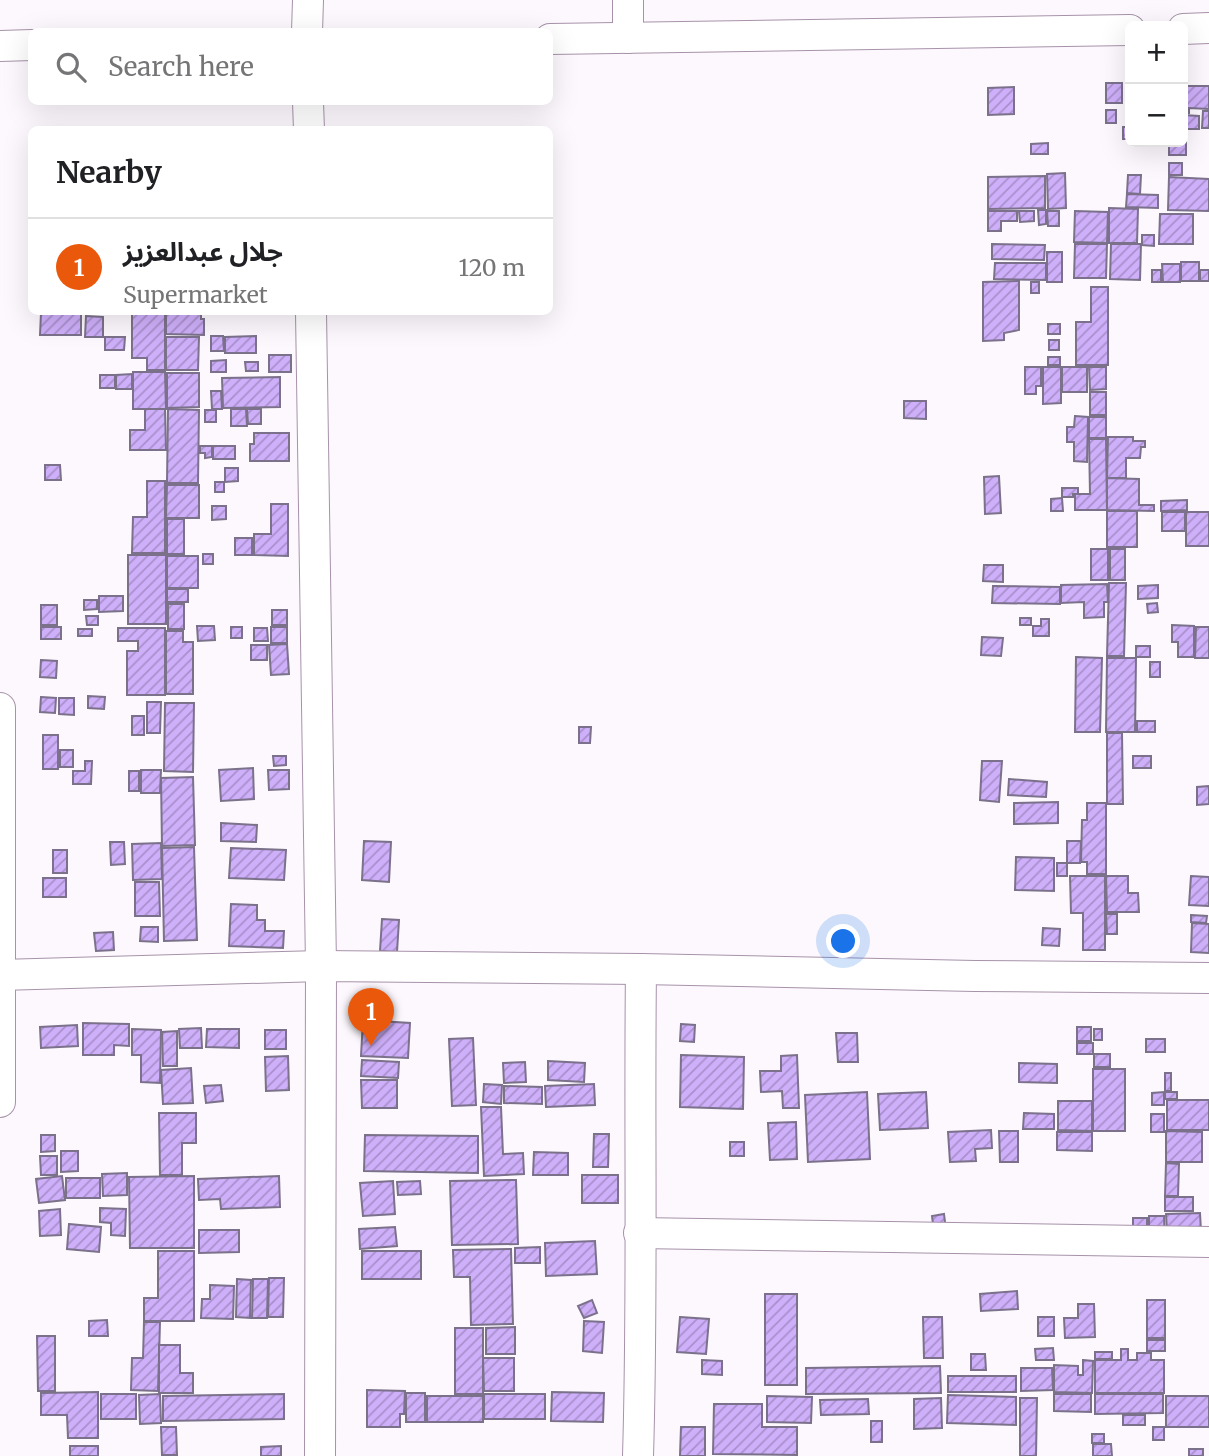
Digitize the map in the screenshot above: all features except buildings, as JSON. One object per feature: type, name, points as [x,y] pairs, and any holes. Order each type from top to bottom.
[{"type":"street","points":[[307,0],[307,28]]},
{"type":"street","points":[[628,0],[628,38]]},
{"type":"street","points":[[1188,29],[1209,28]]},
{"type":"street","points":[[553,38],[1125,30]]},
{"type":"street","points":[[0,46],[28,45]]},
{"type":"street","points":[[308,105],[309,126]]},
{"type":"street","points":[[311,315],[321,966],[320,1456]]},
{"type":"street","points":[[0,708],[0,1102]]},
{"type":"street","points":[[0,975],[321,966],[1209,978]]},
{"type":"street","points":[[638,1456],[641,1356],[641,969]]},
{"type":"street","points":[[639,1233],[1209,1242]]},
{"type":"place","name":"جلال عبدالعزيز","points":[[371,1046]]}]
